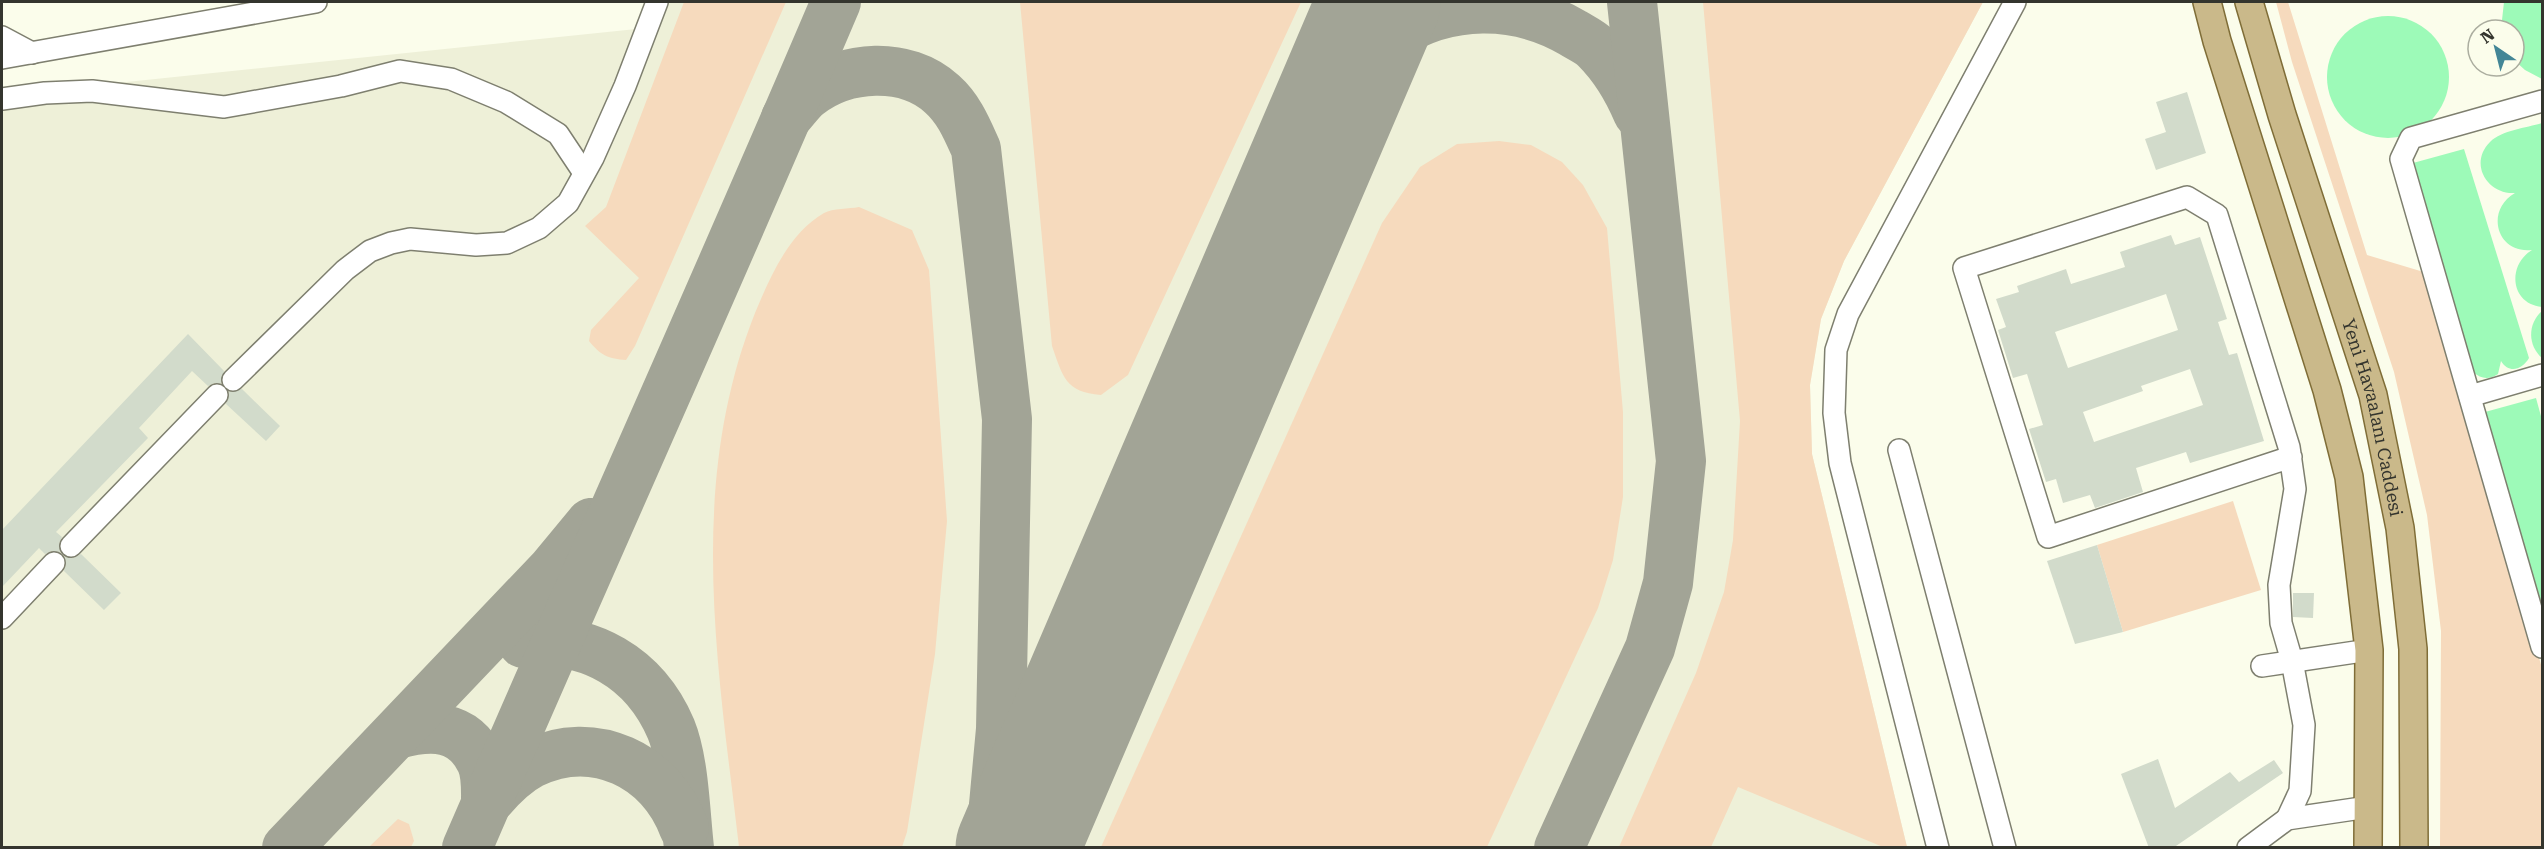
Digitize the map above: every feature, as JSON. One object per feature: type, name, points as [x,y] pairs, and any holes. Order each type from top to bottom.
[{"type":"main road","name":"Yeni Havaalanı Caddesi","points":[[2207,2],[2217,41],[2327,390],[2349,477],[2368,643],[2368,848]]},
{"type":"main road","name":"Yeni Havaalanı Caddesi","points":[[2249,2],[2282,115],[2373,395],[2400,528],[2411,636],[2414,848]]},
{"type":"main road","points":[[2368,643],[2411,636]]},
{"type":"lane","points":[[2,57],[316,2]]},
{"type":"lane","points":[[233,380],[345,270],[370,251],[410,239],[476,245],[507,243],[539,228],[568,203],[625,86],[657,2]]},
{"type":"lane","points":[[1938,848],[1840,464],[1834,413],[1836,350],[1848,314],[2015,2]]},
{"type":"lane","points":[[2,37],[32,53]]},
{"type":"lane","points":[[2,99],[45,93],[92,91],[224,107],[341,86],[400,71],[451,79],[506,102],[558,134],[584,173]]},
{"type":"lane","points":[[2542,101],[2411,138],[2401,159],[2542,644]]},
{"type":"lane","points":[[2287,819],[2300,790],[2304,725],[2292,661],[2281,623],[2279,585],[2295,489],[2291,457],[2217,216],[2187,197],[1964,268],[2048,537],[2291,457]]},
{"type":"lane","points":[[2470,396],[2542,375]]},
{"type":"lane","points":[[72,546],[217,395]]},
{"type":"lane","points":[[1899,450],[2005,848]]},
{"type":"lane","points":[[2,618],[54,563]]},
{"type":"lane","points":[[2262,666],[2368,643]]},
{"type":"lane","points":[[2248,848],[2287,819],[2368,807]]},
{"type":"shaded area","points":[[656,2],[1983,2],[1844,261],[1821,319],[1810,385],[1812,454],[1907,847],[2,847],[2,95],[646,28]]},
{"type":"shaded area","points":[[684,2],[786,2],[635,346],[626,360],[615,359],[601,353],[589,341],[591,330],[639,278],[585,226],[606,207]]},
{"type":"shaded area","points":[[1020,2],[1301,2],[1128,375],[1101,395],[1080,390],[1067,381],[1052,346]]},
{"type":"shaded area","points":[[1703,2],[1983,2],[1844,261],[1821,319],[1810,385],[1812,454],[1907,847],[1883,847],[1738,787],[1711,847],[1619,847],[1696,673],[1724,592],[1733,540],[1740,421]]},
{"type":"shaded area","points":[[2276,2],[2288,2],[2367,255],[2427,273],[2542,668],[2542,847],[2440,847],[2441,631],[2427,515],[2394,372],[2292,62]]},
{"type":"shaded area","points":[[2504,2],[2542,2],[2542,79],[2526,71],[2526,18],[2502,18]]},
{"type":"shaded area","points":[[2388,16],[2411,21],[2431,34],[2444,54],[2449,77],[2444,100],[2431,120],[2411,133],[2388,138],[2365,133],[2345,120],[2332,100],[2327,77],[2332,54],[2345,34],[2365,21]]},
{"type":"shaded area","points":[[2542,123],[2542,307],[2523,299],[2516,283],[2519,265],[2532,250],[2510,245],[2503,238],[2499,229],[2500,210],[2506,200],[2515,193],[2505,192],[2489,184],[2481,168],[2481,160],[2484,151],[2495,138]]},
{"type":"shaded area","points":[[1499,141],[1531,145],[1562,162],[1583,185],[1607,228],[1623,412],[1623,497],[1613,560],[1598,608],[1487,847],[1101,847],[1382,223],[1420,167],[1457,144]]},
{"type":"shaded area","points":[[2464,149],[2529,358],[2515,369],[2508,368],[2501,361],[2498,374],[2488,378],[2473,372],[2413,163]]},
{"type":"shaded area","points":[[859,207],[912,230],[929,270],[947,521],[935,654],[907,832],[902,847],[739,847],[723,712],[713,578],[714,511],[720,445],[734,379],[755,313],[782,257],[801,232],[824,213],[836,209]]},
{"type":"shaded area","points":[[2542,311],[2542,358],[2534,347],[2531,335],[2534,322]]},
{"type":"shaded area","points":[[2536,398],[2542,420],[2542,613],[2485,412]]},
{"type":"shaded area","points":[[2233,501],[2261,590],[2123,632],[2097,545]]},
{"type":"shaded area","points":[[398,819],[409,824],[414,841],[411,847],[369,847]]},
{"type":"building","points":[[2187,92],[2206,153],[2156,170],[2145,139],[2166,132],[2156,102]]},
{"type":"building","points":[[2171,235],[2175,245],[2200,237],[2227,319],[2218,322],[2229,355],[2237,353],[2264,441],[2190,463],[2186,452],[2136,468],[2143,492],[2095,508],[2090,495],[2063,503],[2056,479],[2046,482],[2029,429],[2043,425],[2027,374],[2013,378],[1998,330],[2006,327],[1996,299],[2019,292],[2017,286],[2066,269],[2071,284],[2125,267],[2120,252]],"holes":[[[2166,294],[2178,330],[2068,368],[2055,332]],[[2190,369],[2203,405],[2094,442],[2083,412],[2143,391],[2141,386]]]},
{"type":"building","points":[[188,334],[224,371],[221,383],[208,386],[192,371],[139,428],[148,438],[56,532],[62,537],[59,543],[60,552],[51,551],[45,554],[39,548],[2,587],[2,530]]},
{"type":"building","points":[[242,389],[280,426],[266,441],[226,404],[229,392]]},
{"type":"building","points":[[2097,545],[2123,632],[2075,644],[2047,561]]},
{"type":"building","points":[[81,554],[121,593],[104,610],[64,571],[65,557],[74,558]]},
{"type":"building","points":[[2293,593],[2314,593],[2313,618],[2293,617]]},
{"type":"building","points":[[2158,759],[2175,808],[2230,772],[2239,782],[2274,760],[2283,773],[2173,848],[2149,848],[2121,774]]},
{"type":"taxiway","points":[[467,848],[836,2]]},
{"type":"taxiway","points":[[1349,70],[1370,21],[1374,2]]},
{"type":"taxiway","points":[[1559,848],[1650,648],[1668,583],[1681,461],[1632,2]]},
{"type":"taxiway","points":[[1333,109],[1367,60],[1393,36],[1414,24],[1436,16],[1483,9],[1529,14],[1551,22],[1588,42],[1615,70],[1638,113]]},
{"type":"taxiway","points":[[786,118],[808,94],[839,77],[875,71],[894,72],[927,83],[942,94],[958,113],[976,149],[1007,419],[1001,729],[990,848]]},
{"type":"taxiway","points":[[287,848],[553,569],[591,523]]},
{"type":"taxiway","points":[[523,643],[570,644],[592,651],[612,660],[646,689],[660,707],[671,729],[679,756],[689,848]]},
{"type":"taxiway","points":[[397,734],[434,729],[445,730],[465,740],[474,749],[483,766],[486,803]]},
{"type":"taxiway","points":[[490,799],[509,779],[532,763],[555,755],[579,752],[601,754],[623,761],[642,772],[659,787],[673,806],[684,828]]},
{"type":"runway","points":[[1017,848],[1379,2]]}]
